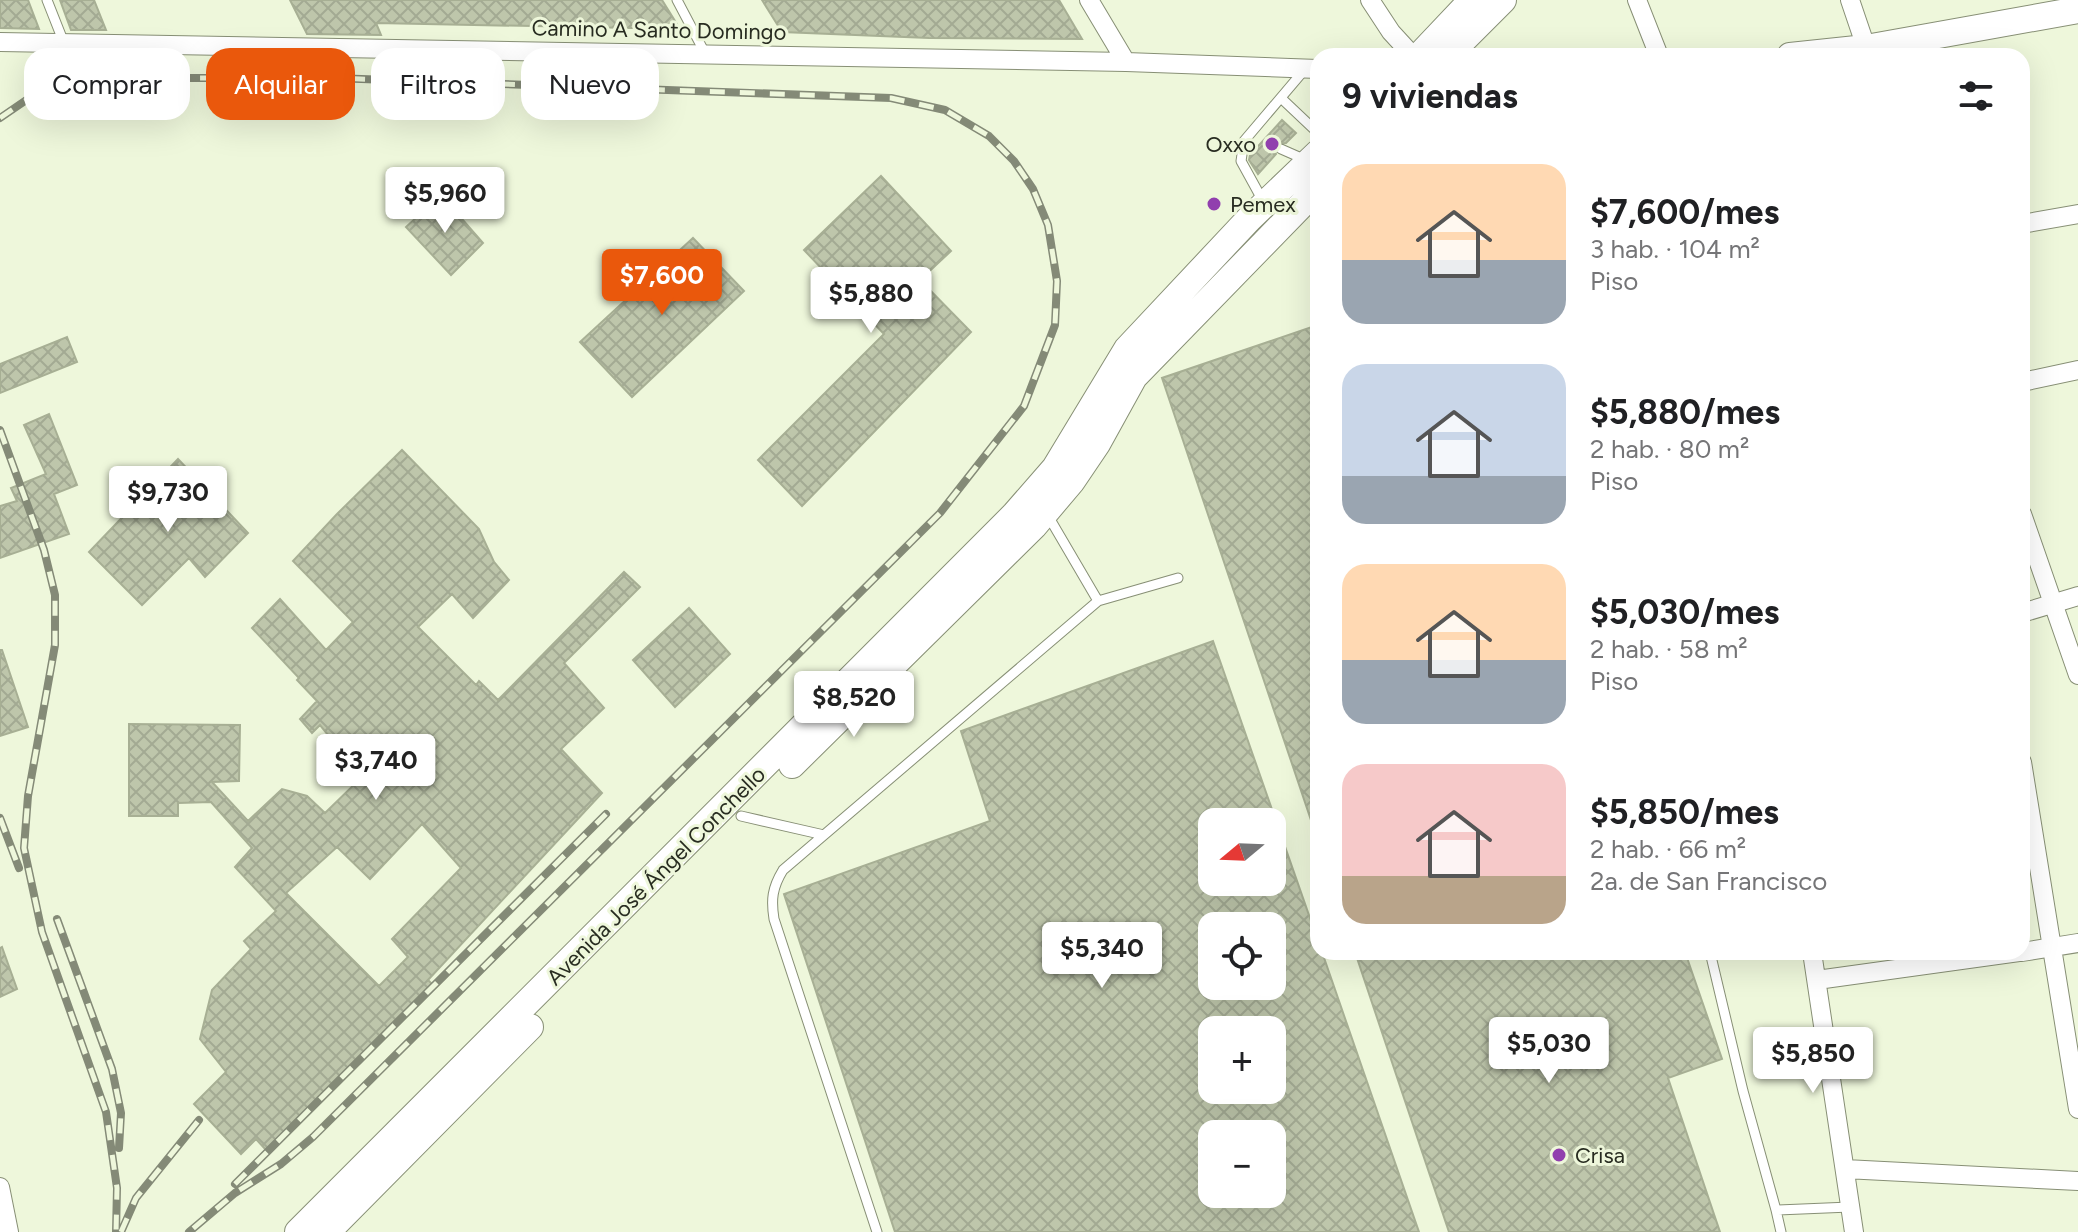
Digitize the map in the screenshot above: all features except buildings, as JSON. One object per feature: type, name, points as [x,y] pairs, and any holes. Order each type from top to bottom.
[{"type":"main road","points":[[1424,48],[1472,0]]},
{"type":"main road","points":[[1455,48],[1503,0]]},
{"type":"main road","points":[[1888,48],[2078,10]]},
{"type":"main road","name":"Avenida José Ángel Conchello","points":[[298,1232],[798,734],[1044,483],[1127,349],[1310,160]]},
{"type":"main road","name":"Avenida José Ángel Conchello","points":[[327,1232],[1046,513],[1097,444],[1134,377],[1310,196]]},
{"type":"street","points":[[1089,0],[1126,62]]},
{"type":"street","points":[[1370,0],[1391,32],[1408,48]]},
{"type":"street","points":[[1637,0],[1656,48]]},
{"type":"street","points":[[1850,0],[1867,48]]},
{"type":"street","name":"Camino A Santo Domingo","points":[[0,42],[1126,62],[1310,69]]},
{"type":"street","points":[[2030,223],[2078,214]]},
{"type":"street","points":[[2030,380],[2078,370]]},
{"type":"street","points":[[2030,537],[2078,675]]},
{"type":"street","points":[[2030,610],[2078,596]]},
{"type":"street","points":[[2030,810],[2078,1109]]},
{"type":"street","points":[[2030,950],[2078,943]]},
{"type":"street","points":[[1813,960],[1854,1232]]},
{"type":"street","points":[[1817,980],[1962,960]]},
{"type":"street","points":[[1845,1169],[2078,1181]]},
{"type":"street","points":[[0,1187],[9,1232]]},
{"type":"lane","points":[[47,0],[64,43]]},
{"type":"lane","points":[[677,0],[706,55]]},
{"type":"lane","points":[[1264,204],[1241,161],[1244,141],[1281,98],[1310,71]]},
{"type":"lane","points":[[1281,98],[1310,125]]},
{"type":"lane","points":[[1250,134],[1263,140]]},
{"type":"lane","points":[[1281,149],[1310,156]]},
{"type":"lane","points":[[1046,513],[1098,601]]},
{"type":"lane","points":[[877,1232],[774,919],[771,901],[774,884],[783,870],[1098,601],[1178,578]]},
{"type":"lane","points":[[741,816],[824,835]]},
{"type":"lane","points":[[1712,960],[1781,1232]]},
{"type":"lane","points":[[1776,1210],[1850,1207]]},
{"type":"railway","points":[[0,118],[38,92],[89,78],[333,78],[891,98],[945,110],[989,136],[1014,161],[1033,189],[1048,225],[1057,281],[1055,325],[1024,406],[940,513],[313,1137],[281,1164],[235,1193],[189,1232]]},
{"type":"railway","points":[[0,430],[44,550],[55,595],[55,645],[28,796],[24,848],[42,932],[106,1112],[117,1188],[116,1232]]},
{"type":"railway","points":[[235,1184],[606,814]]},
{"type":"railway","points":[[0,818],[19,868]]},
{"type":"railway","points":[[57,919],[112,1069],[121,1113],[119,1148]]},
{"type":"railway","points":[[121,1232],[136,1198],[199,1120]]},
{"type":"place","name":"Oxxo","points":[[1272,144]]},
{"type":"place","name":"Pemex","points":[[1214,204]]},
{"type":"place","name":"Crisa","points":[[1559,1155]]}]
